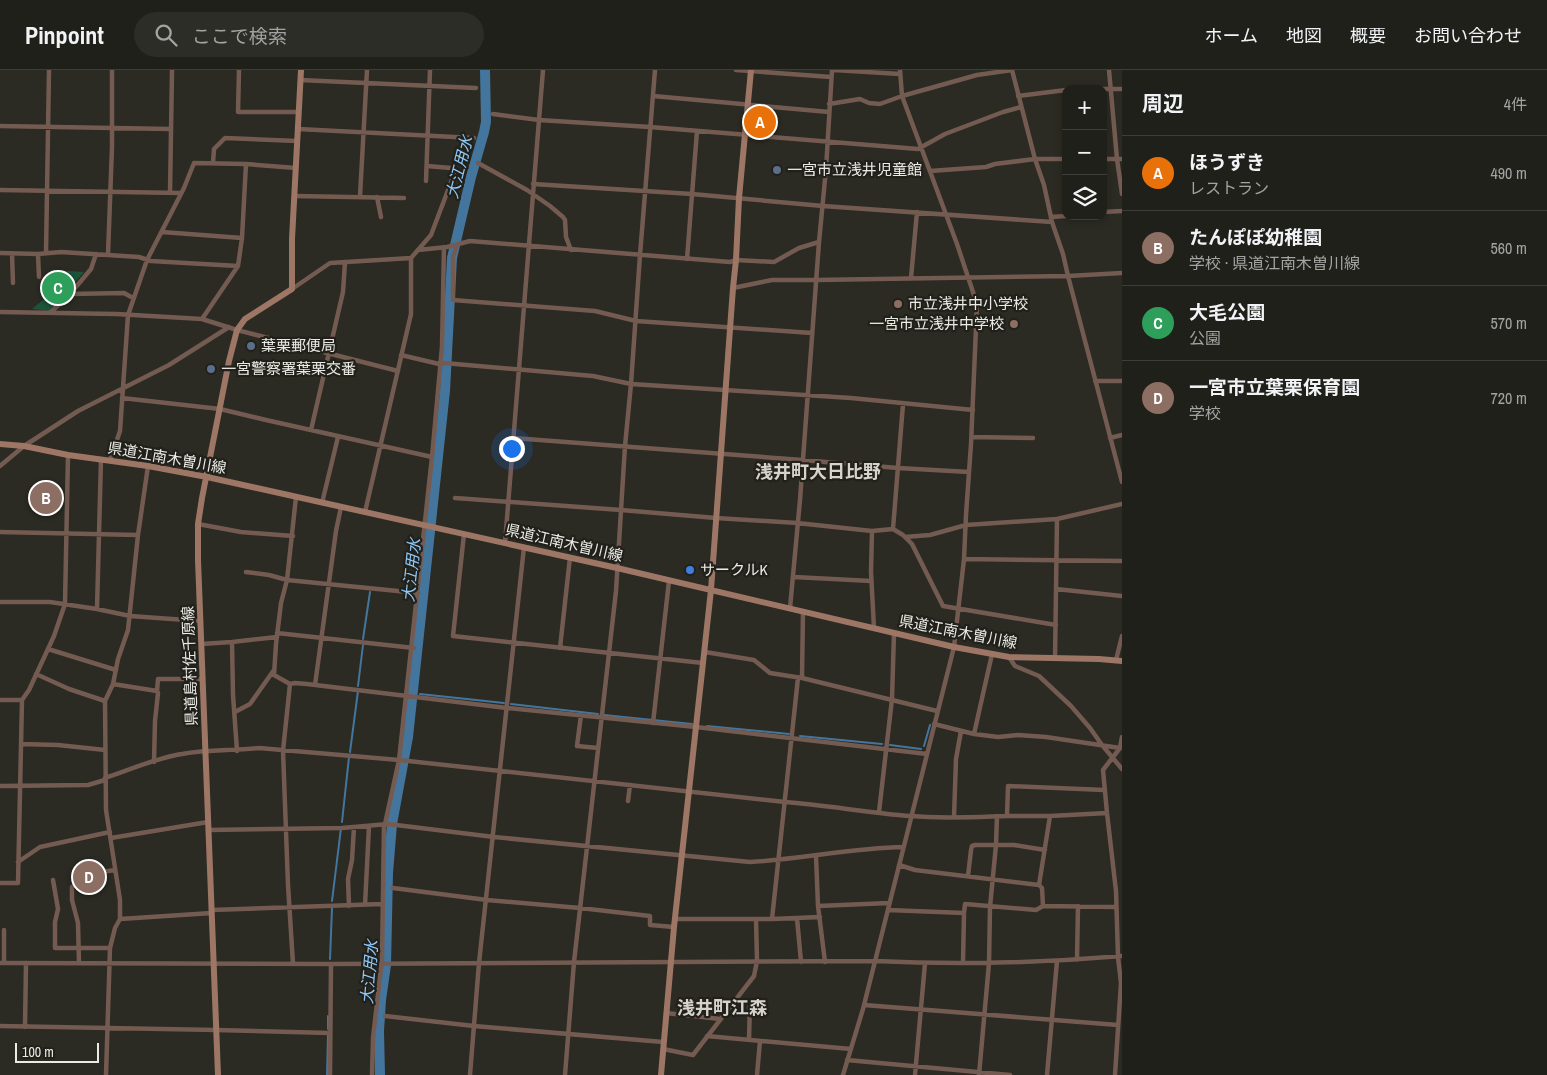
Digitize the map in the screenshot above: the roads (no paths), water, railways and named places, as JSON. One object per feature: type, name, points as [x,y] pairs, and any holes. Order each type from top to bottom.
[{"type":"main road","points":[[237,330],[245,319],[292,289],[301,70]]},
{"type":"main road","points":[[661,1075],[674,927],[711,590],[739,198],[751,71]]},
{"type":"main road","name":"県道島村佐千原線","points":[[218,1075],[200,621],[198,524],[237,330]]},
{"type":"main road","name":"県道江南木曽川線","points":[[0,444],[24,446],[68,455],[148,466],[207,477],[617,568],[954,647],[1009,657],[1119,661]]},
{"type":"street","points":[[46,254],[49,70]]},
{"type":"street","points":[[108,254],[112,70]]},
{"type":"street","points":[[170,193],[172,70]]},
{"type":"street","points":[[239,70],[238,112],[298,112]]},
{"type":"street","points":[[360,196],[367,70]]},
{"type":"street","points":[[426,181],[430,70]]},
{"type":"street","points":[[505,543],[543,70]]},
{"type":"street","points":[[564,1075],[574,962],[617,568],[654,70]]},
{"type":"street","points":[[736,70],[831,77]]},
{"type":"street","points":[[790,608],[794,577],[818,242],[823,206],[831,77],[833,70],[900,72],[902,96],[977,304],[972,437],[964,559],[954,647],[864,1005],[843,1075]]},
{"type":"street","points":[[829,104],[860,99],[869,103],[880,104],[977,75],[1012,70],[1035,159],[1063,254],[1122,482]]},
{"type":"street","points":[[1109,70],[1120,159],[1122,194]]},
{"type":"street","points":[[300,80],[476,88]]},
{"type":"street","points":[[1107,89],[1122,89]]},
{"type":"street","points":[[1018,96],[1062,90]]},
{"type":"street","points":[[653,96],[829,112]]},
{"type":"street","points":[[493,114],[539,120],[918,149],[945,134],[1003,112],[1022,107]]},
{"type":"street","points":[[0,126],[170,129]]},
{"type":"street","points":[[298,129],[474,138]]},
{"type":"street","points":[[687,259],[697,131]]},
{"type":"street","points":[[213,164],[214,149],[225,138],[297,141]]},
{"type":"street","points":[[930,170],[986,167],[995,164],[1035,159],[1062,159]]},
{"type":"street","points":[[1107,159],[1120,159]]},
{"type":"street","points":[[110,460],[120,431],[128,315],[147,260],[194,163],[246,164],[296,168]]},
{"type":"street","points":[[478,163],[532,194],[563,217],[565,220],[566,237],[571,250]]},
{"type":"street","points":[[202,319],[238,266],[242,238],[246,164]]},
{"type":"street","points":[[365,512],[411,314],[411,258],[431,235],[454,172],[452,168],[427,166]]},
{"type":"street","points":[[533,184],[692,194],[823,206],[946,214],[1052,220],[1062,217]]},
{"type":"street","points":[[0,190],[181,193]]},
{"type":"street","points":[[295,196],[404,198]]},
{"type":"street","points":[[377,197],[381,217]]},
{"type":"street","points":[[1107,212],[1122,210]]},
{"type":"street","points":[[911,278],[917,212]]},
{"type":"street","points":[[162,232],[242,238]]},
{"type":"street","points":[[418,250],[445,247],[470,241],[730,262],[736,260],[774,262],[799,248],[818,242]]},
{"type":"street","points":[[456,245],[453,300],[595,311],[636,321],[812,333]]},
{"type":"street","points":[[372,1075],[372,1038],[383,963],[382,904],[388,824],[403,760],[411,696],[412,648],[442,363],[442,268],[445,247]]},
{"type":"street","points":[[0,253],[46,254],[61,252],[108,254],[139,257],[147,260],[238,266]]},
{"type":"street","points":[[12,254],[13,283]]},
{"type":"street","points":[[38,254],[39,277]]},
{"type":"street","points":[[51,312],[70,294],[90,269],[96,254]]},
{"type":"street","points":[[292,289],[330,263],[411,258]]},
{"type":"street","points":[[311,430],[343,292],[345,262]]},
{"type":"street","points":[[733,288],[772,280],[1068,276],[1122,273]]},
{"type":"street","points":[[70,294],[124,294],[133,298]]},
{"type":"street","points":[[0,312],[51,312],[202,319],[328,354],[398,370]]},
{"type":"street","points":[[0,466],[24,446],[78,411],[169,364],[229,327]]},
{"type":"street","points":[[401,355],[450,364],[593,376],[631,384],[851,398],[973,410]]},
{"type":"street","points":[[1096,381],[1122,381]]},
{"type":"street","points":[[122,398],[220,409],[433,458]]},
{"type":"street","points":[[893,530],[903,404]]},
{"type":"street","points":[[1110,438],[1122,435]]},
{"type":"street","points":[[322,502],[338,437]]},
{"type":"street","points":[[972,437],[1033,438]]},
{"type":"street","points":[[513,438],[969,472]]},
{"type":"street","points":[[0,883],[18,883],[22,700],[29,690],[48,649],[65,604],[68,455]]},
{"type":"street","points":[[97,609],[101,459]]},
{"type":"street","points":[[106,1075],[110,948],[115,928],[120,919],[120,900],[106,810],[105,701],[113,684],[128,630],[138,535],[148,466]]},
{"type":"street","points":[[296,497],[293,536],[287,580],[281,603],[274,670],[274,676],[290,684],[315,685],[927,754]]},
{"type":"street","points":[[455,498],[797,523],[872,531],[893,530],[906,537],[912,544],[943,606],[1056,625]]},
{"type":"street","points":[[906,537],[930,535],[966,526],[1057,519],[1122,504]]},
{"type":"street","points":[[315,685],[318,652],[322,638],[341,507]]},
{"type":"street","points":[[1055,659],[1057,519]]},
{"type":"street","points":[[198,524],[241,532],[293,536]]},
{"type":"street","points":[[872,531],[874,628]]},
{"type":"street","points":[[0,532],[138,535]]},
{"type":"street","points":[[464,534],[453,636],[703,663]]},
{"type":"street","points":[[470,1075],[479,963],[524,548]]},
{"type":"street","points":[[560,648],[570,558]]},
{"type":"street","points":[[964,559],[1122,561]]},
{"type":"street","points":[[246,572],[287,580],[418,593]]},
{"type":"street","points":[[794,577],[872,581]]},
{"type":"street","points":[[653,723],[669,581]]},
{"type":"street","points":[[1056,589],[1122,596]]},
{"type":"street","points":[[0,602],[50,602],[130,616],[200,621]]},
{"type":"street","points":[[772,919],[800,678],[803,611]]},
{"type":"street","points":[[879,812],[892,699],[894,633]]},
{"type":"street","points":[[201,644],[232,642],[277,635],[412,648]]},
{"type":"street","points":[[1119,661],[1122,636]]},
{"type":"street","points":[[232,642],[233,695],[238,751]]},
{"type":"street","points":[[48,649],[116,670]]},
{"type":"street","points":[[705,652],[754,660],[770,673],[800,678],[937,711]]},
{"type":"street","points":[[974,734],[992,654]]},
{"type":"street","points":[[1009,657],[1015,666],[1039,676],[1056,692],[1090,728],[1122,769]]},
{"type":"street","points":[[235,712],[250,704],[274,670]]},
{"type":"street","points":[[36,674],[69,689],[105,701]]},
{"type":"street","points":[[154,762],[158,679],[203,679]]},
{"type":"street","points":[[113,684],[157,691]]},
{"type":"street","points":[[290,684],[283,751],[293,964]]},
{"type":"street","points":[[0,700],[22,700]]},
{"type":"street","points":[[581,715],[577,746],[598,748]]},
{"type":"street","points":[[934,724],[998,738],[1018,735],[1121,748]]},
{"type":"street","points":[[954,818],[956,759],[961,731]]},
{"type":"street","points":[[1122,737],[1121,748],[1103,770],[1116,889],[1120,956],[1121,983],[1115,1072],[1122,1070]]},
{"type":"street","points":[[21,744],[58,745],[105,750]]},
{"type":"street","points":[[0,786],[88,785],[181,754],[259,748],[403,760],[816,804],[910,816],[954,818],[1107,813]]},
{"type":"street","points":[[628,801],[630,785]]},
{"type":"street","points":[[1006,816],[1008,786],[1104,790]]},
{"type":"street","points":[[979,1074],[997,816]]},
{"type":"street","points":[[1043,906],[1042,888],[1039,886],[1050,816]]},
{"type":"street","points":[[111,838],[208,822]]},
{"type":"street","points":[[208,830],[286,830],[388,824],[750,862],[816,856],[873,848],[903,848]]},
{"type":"street","points":[[365,905],[369,826]]},
{"type":"street","points":[[349,906],[348,879],[352,860],[354,827]]},
{"type":"street","points":[[18,862],[40,847],[110,832]]},
{"type":"street","points":[[968,876],[972,846],[1014,845],[1045,850]]},
{"type":"street","points":[[816,856],[818,906],[825,962]]},
{"type":"street","points":[[899,865],[916,870],[1039,886]]},
{"type":"street","points":[[79,963],[78,923],[72,900],[72,887],[80,881],[82,875],[115,870]]},
{"type":"street","points":[[52,880],[58,909],[55,948],[110,948]]},
{"type":"street","points":[[393,888],[487,900],[650,916],[650,925],[674,927]]},
{"type":"street","points":[[1116,889],[1122,889]]},
{"type":"street","points":[[818,906],[889,903]]},
{"type":"street","points":[[120,919],[212,911],[382,904]]},
{"type":"street","points":[[963,963],[965,904],[1036,910],[1043,906],[1116,907]]},
{"type":"street","points":[[1077,960],[1078,906]]},
{"type":"street","points":[[888,910],[964,913]]},
{"type":"street","points":[[797,918],[801,962]]},
{"type":"street","points":[[675,919],[820,918]]},
{"type":"street","points":[[385,1016],[663,1045],[693,1055],[754,976],[756,919]]},
{"type":"street","points":[[4,930],[2,963],[331,964],[875,961],[988,963],[1077,960],[1120,956]]},
{"type":"street","points":[[1047,1075],[1057,960]]},
{"type":"street","points":[[26,963],[26,1027]]},
{"type":"street","points":[[915,1075],[925,963]]},
{"type":"street","points":[[330,1075],[331,964]]},
{"type":"street","points":[[736,1001],[750,1002],[749,1040]]},
{"type":"street","points":[[864,1005],[1118,1025]]},
{"type":"street","points":[[666,1013],[720,1019]]},
{"type":"street","points":[[0,1026],[330,1033]]},
{"type":"street","points":[[707,1036],[851,1049]]},
{"type":"street","points":[[757,1075],[760,1041]]},
{"type":"street","points":[[847,1060],[979,1074],[1010,1075]]},
{"type":"waterway","name":"大江用水","points":[[380,1075],[379,1031],[386,965],[388,873],[392,824],[408,737],[445,391],[452,258],[486,122],[485,70]]},
{"type":"waterway","points":[[363,639],[370,592]]},
{"type":"waterway","points":[[358,686],[363,645]]},
{"type":"waterway","points":[[350,752],[358,691]]},
{"type":"waterway","points":[[420,694],[504,703]]},
{"type":"waterway","points":[[511,704],[598,714]]},
{"type":"waterway","points":[[604,715],[692,724]]},
{"type":"waterway","points":[[924,746],[930,725]]},
{"type":"waterway","points":[[707,726],[789,734]]},
{"type":"waterway","points":[[800,736],[882,744]]},
{"type":"waterway","points":[[890,745],[921,749]]},
{"type":"waterway","points":[[342,822],[349,757]]},
{"type":"waterway","points":[[332,901],[341,828]]},
{"type":"waterway","points":[[330,959],[332,908]]},
{"type":"waterway","points":[[328,1016],[328,1029]]},
{"type":"waterway","points":[[327,1075],[328,1034]]},
{"type":"place","name":"ほうずき","points":[[760,122]]},
{"type":"place","name":"一宮市立浅井児童館","points":[[777,170]]},
{"type":"place","name":"大毛公園","points":[[58,288]]},
{"type":"place","name":"市立浅井中小学校","points":[[898,304]]},
{"type":"place","name":"一宮市立浅井中学校","points":[[1014,324]]},
{"type":"place","name":"葉栗郵便局","points":[[251,346]]},
{"type":"place","name":"一宮警察署葉栗交番","points":[[211,369]]},
{"type":"place","name":"たんぽぽ幼稚園","points":[[46,498]]},
{"type":"place","name":"サークルK","points":[[690,570]]},
{"type":"place","name":"一宮市立葉栗保育園","points":[[89,877]]},
{"type":"district","name":"浅井町大日比野","points":[[818,472]]},
{"type":"district","name":"浅井町江森","points":[[722,1008]]}]
